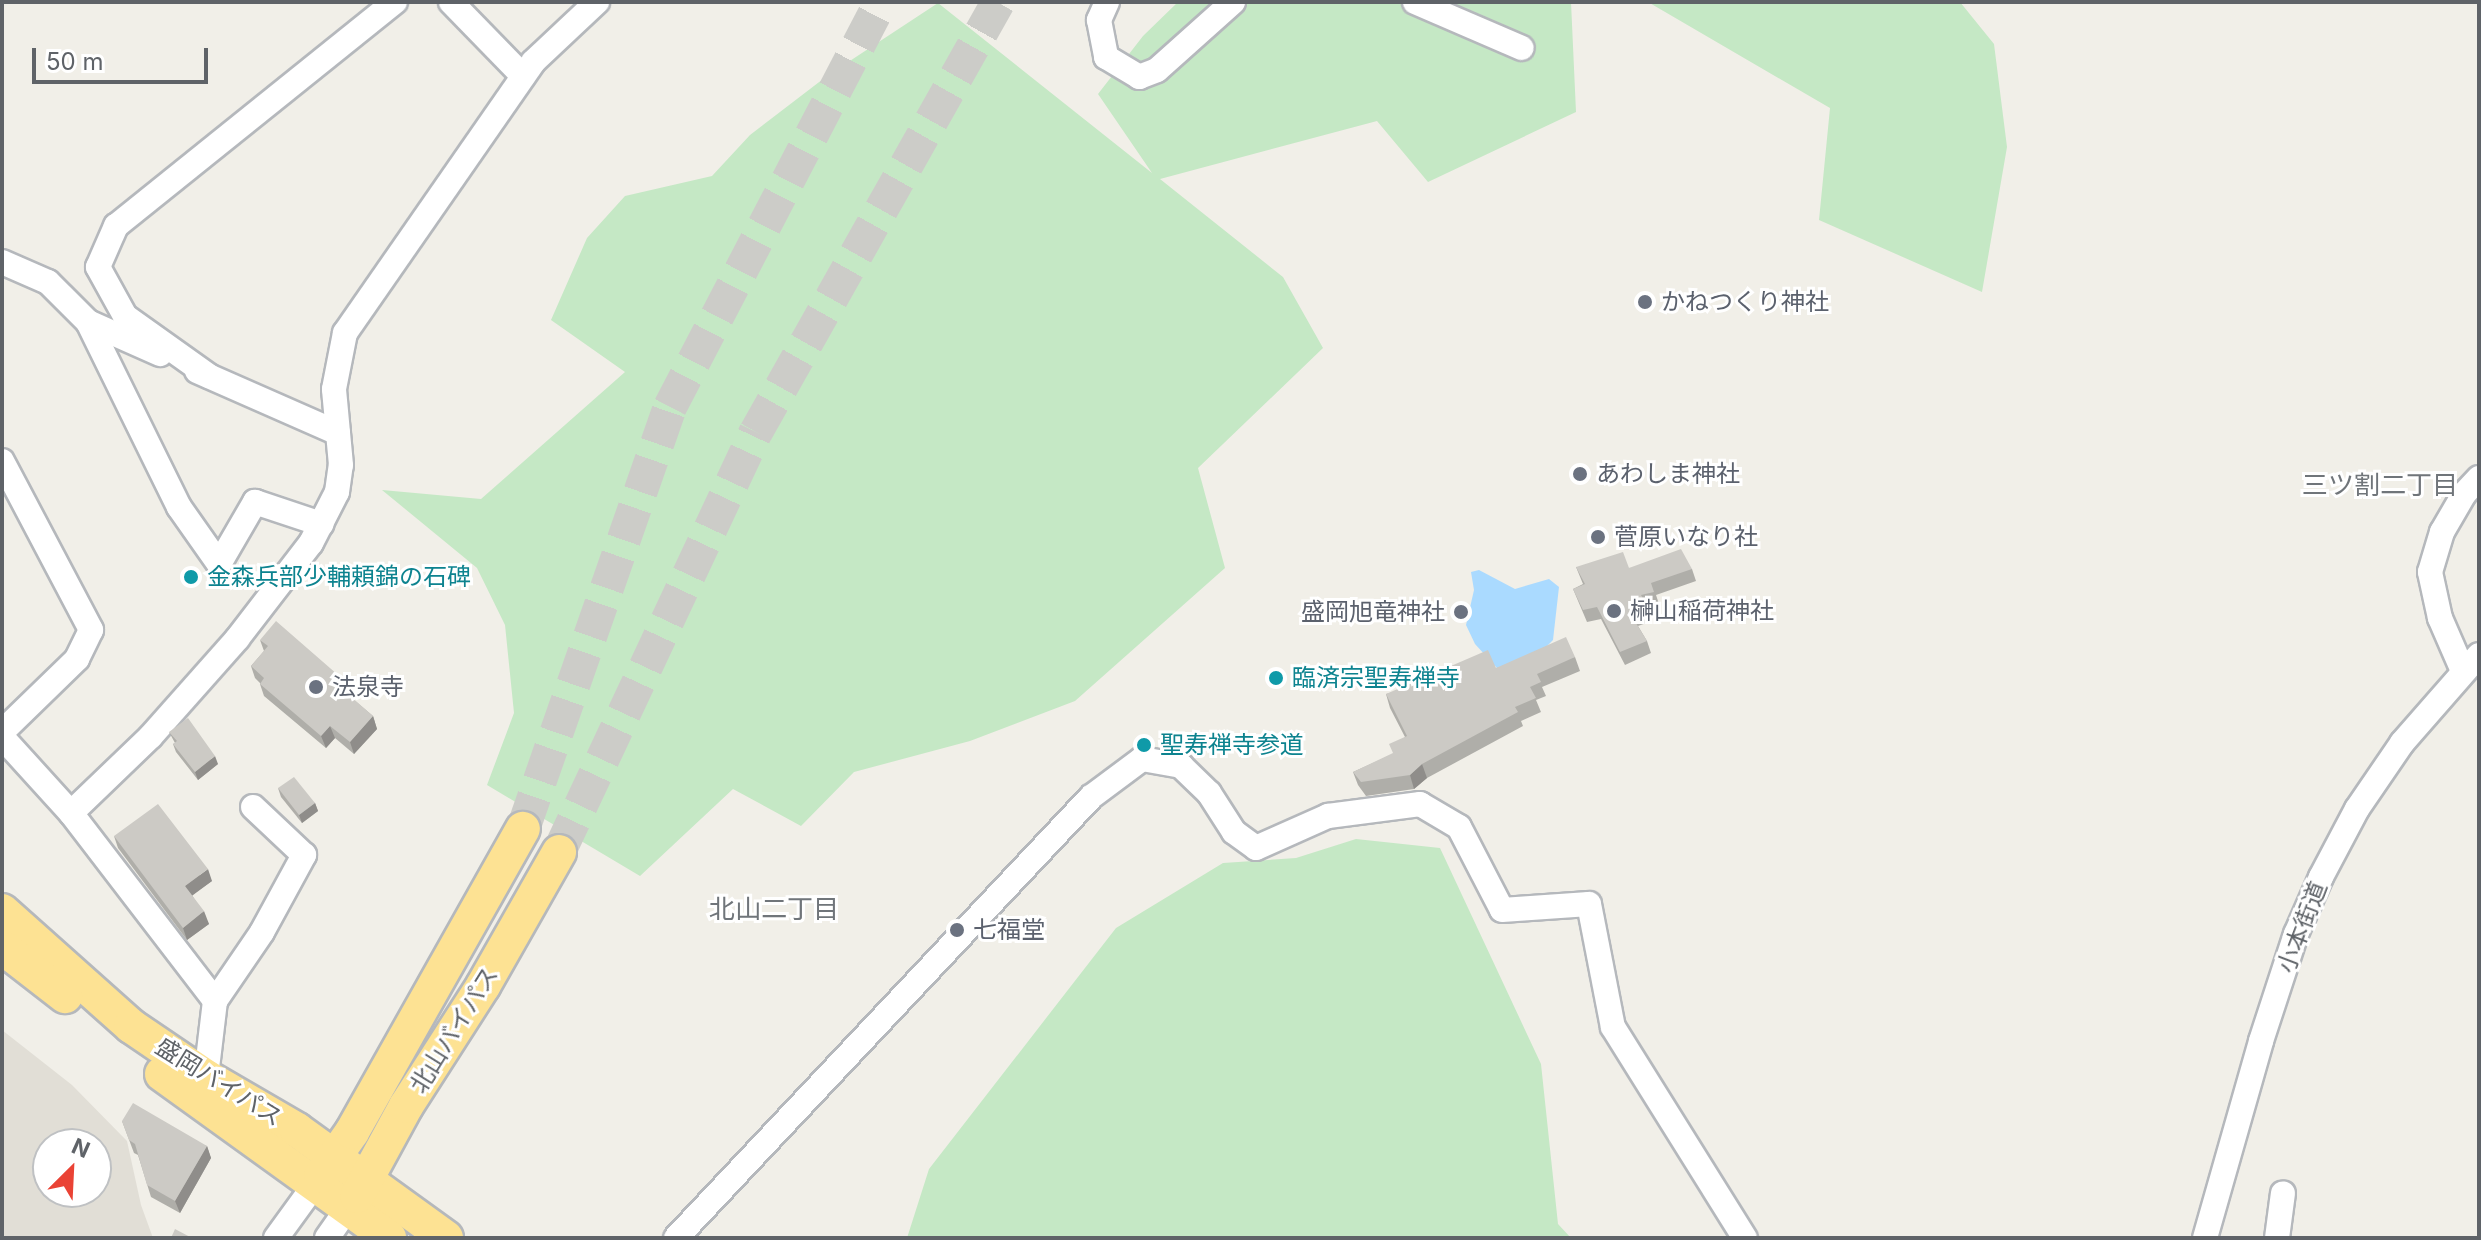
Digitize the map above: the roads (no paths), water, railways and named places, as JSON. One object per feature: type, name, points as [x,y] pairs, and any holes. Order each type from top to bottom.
[{"type":"highway","name":"北山バイパス","points":[[326,1170],[523,829]]},
{"type":"highway","name":"北山バイパス","points":[[348,1208],[368,1180],[406,1106],[483,986],[559,852]]},
{"type":"highway","name":"盛岡バイパス","points":[[2,911],[131,1026],[206,1077],[297,1130],[348,1208],[389,1238]]},
{"type":"highway","name":"盛岡バイパス","points":[[2,947],[167,1078],[326,1170],[368,1180],[446,1238]]},
{"type":"street","points":[[209,376],[125,316],[98,267],[116,226],[395,2]]},
{"type":"street","points":[[451,2],[523,76]]},
{"type":"street","points":[[71,813],[151,736],[237,639],[311,543],[337,492],[341,465],[334,389],[345,333],[523,76],[581,13],[597,2]]},
{"type":"street","points":[[1107,2],[1099,20],[1106,57],[1139,77],[1157,70],[1233,2]]},
{"type":"street","points":[[1415,2],[1522,48]]},
{"type":"street","points":[[2,262],[48,282],[88,322],[179,507],[219,564],[255,502],[321,524]]},
{"type":"street","points":[[88,322],[338,433]]},
{"type":"street","points":[[2,461],[91,630],[77,659],[2,734],[71,813],[215,1001]]},
{"type":"street","points":[[2471,663],[2440,618],[2430,572],[2442,532],[2464,494],[2479,478]]},
{"type":"street","name":"小本街道","points":[[2205,1238],[2261,1041],[2296,934],[2321,877],[2357,809],[2402,743],[2471,663]]},
{"type":"street","points":[[676,1238],[1091,797],[1142,759],[1181,766],[1209,793],[1234,832],[1256,848],[1328,816],[1420,804],[1459,827],[1502,910],[1589,904],[1613,1027],[1745,1238]]},
{"type":"street","points":[[206,1077],[215,1001],[262,932],[304,855],[253,807]]},
{"type":"street","points":[[276,1238],[326,1170]]},
{"type":"street","points":[[2277,1238],[2283,1193]]},
{"type":"street","points":[[327,1238],[348,1208]]},
{"type":"water","points":[[1479,570],[1515,589],[1549,579],[1559,587],[1553,640],[1538,655],[1497,668],[1475,644],[1466,625],[1474,590],[1471,572]]},
{"type":"tunnel","points":[[523,829],[670,407],[881,2]]},
{"type":"tunnel","points":[[559,852],[756,432],[998,2]]},
{"type":"place","name":"かねつくり神社","points":[[1645,302]]},
{"type":"place","name":"あわしま神社","points":[[1580,474]]},
{"type":"place","name":"菅原いなり社","points":[[1598,537]]},
{"type":"place","name":"金森兵部少輔頼錦の石碑","points":[[191,577]]},
{"type":"place","name":"榊山稲荷神社","points":[[1614,611]]},
{"type":"place","name":"盛岡旭竜神社","points":[[1461,612]]},
{"type":"place","name":"臨済宗聖寿禅寺","points":[[1276,678]]},
{"type":"place","name":"法泉寺","points":[[316,687]]},
{"type":"place","name":"聖寿禅寺参道","points":[[1144,745]]},
{"type":"place","name":"七福堂","points":[[957,930]]},
{"type":"district","name":"三ツ割二丁目","points":[[2380,485]]},
{"type":"district","name":"北山二丁目","points":[[774,909]]}]
